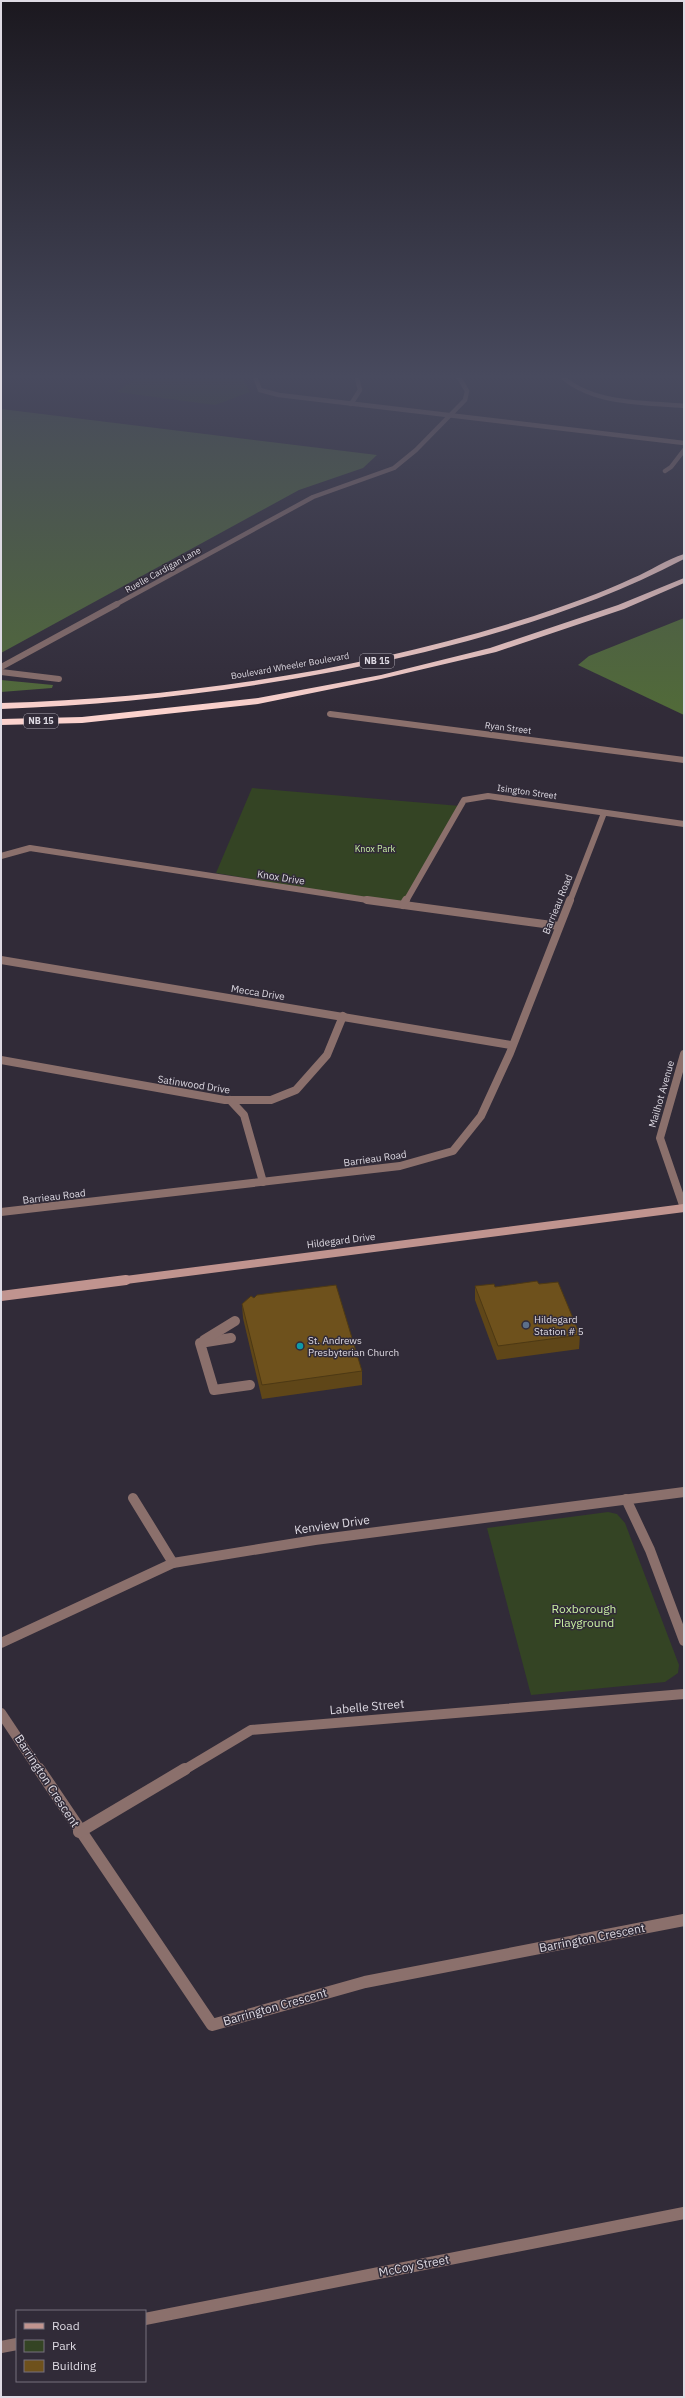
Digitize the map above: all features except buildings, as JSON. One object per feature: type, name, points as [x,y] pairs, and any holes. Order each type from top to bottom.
[{"type":"highway","name":"Boulevard Wheeler Boulevard","points":[[1,704],[54,704],[197,691],[294,677],[382,660],[538,618],[601,596],[655,572],[684,556]]},
{"type":"highway","name":"NB 15","points":[[1,722],[82,720],[258,701],[381,677],[493,650],[621,607],[684,580]]},
{"type":"highway","points":[[1,726],[82,720]]},
{"type":"street","name":"Ruelle Cardigan Lane","points":[[1,667],[313,497],[344,486]]},
{"type":"street","points":[[1,672],[59,679]]},
{"type":"street","name":"Ryan Street","points":[[330,714],[684,760]]},
{"type":"street","name":"Isington Street","points":[[403,905],[464,800],[488,796],[684,824]]},
{"type":"street","name":"Barrieau Road","points":[[1,1212],[400,1166],[453,1151],[481,1116],[510,1053],[511,1045],[604,813]]},
{"type":"street","name":"Knox Drive","points":[[1,856],[6,853],[30,848],[403,905],[559,926]]},
{"type":"street","name":"Mecca Drive","points":[[1,960],[511,1045]]},
{"type":"street","name":"Satinwood Drive","points":[[1,1060],[230,1100],[271,1100],[296,1090],[327,1055],[343,1016]]},
{"type":"street","name":"Mailhot Avenue","points":[[684,1054],[683,1063],[660,1138],[684,1208]]},
{"type":"street","points":[[230,1100],[244,1115],[263,1182]]},
{"type":"street","name":"Hildegard Drive","points":[[1,1296],[684,1208]]},
{"type":"street","points":[[200,1343],[235,1321]]},
{"type":"street","points":[[200,1343],[231,1338]]},
{"type":"street","points":[[200,1343],[214,1390],[250,1386]]},
{"type":"street","name":"Kenview Drive","points":[[1,1643],[172,1563],[315,1540],[684,1492]]},
{"type":"street","points":[[133,1498],[172,1563]]},
{"type":"street","points":[[626,1499],[653,1558],[684,1641]]},
{"type":"street","name":"Labelle Street","points":[[79,1832],[252,1730],[684,1694]]},
{"type":"street","name":"Barrington Crescent","points":[[1,1713],[79,1832],[212,2025],[365,1982],[684,1920]]},
{"type":"street","name":"McCoy Street","points":[[146,2319],[684,2213]]},
{"type":"street","points":[[1,2347],[16,2344]]},
{"type":"green space","points":[[1,486],[311,486],[299,490],[1,653]]},
{"type":"green space","points":[[684,618],[684,715],[578,665],[589,656]]},
{"type":"green space","points":[[1,680],[53,685],[52,688],[1,692]]},
{"type":"green space","name":"Knox Park","points":[[252,788],[460,806],[403,905],[216,873]]},
{"type":"green space","name":"Roxborough Playground","points":[[608,1512],[617,1514],[625,1523],[679,1665],[678,1673],[665,1682],[531,1695],[487,1528]]},
{"type":"place","name":"Hildegard Station # 5","points":[[526,1325]]},
{"type":"place","name":"St. Andrews Presbyterian Church","points":[[300,1346]]}]
